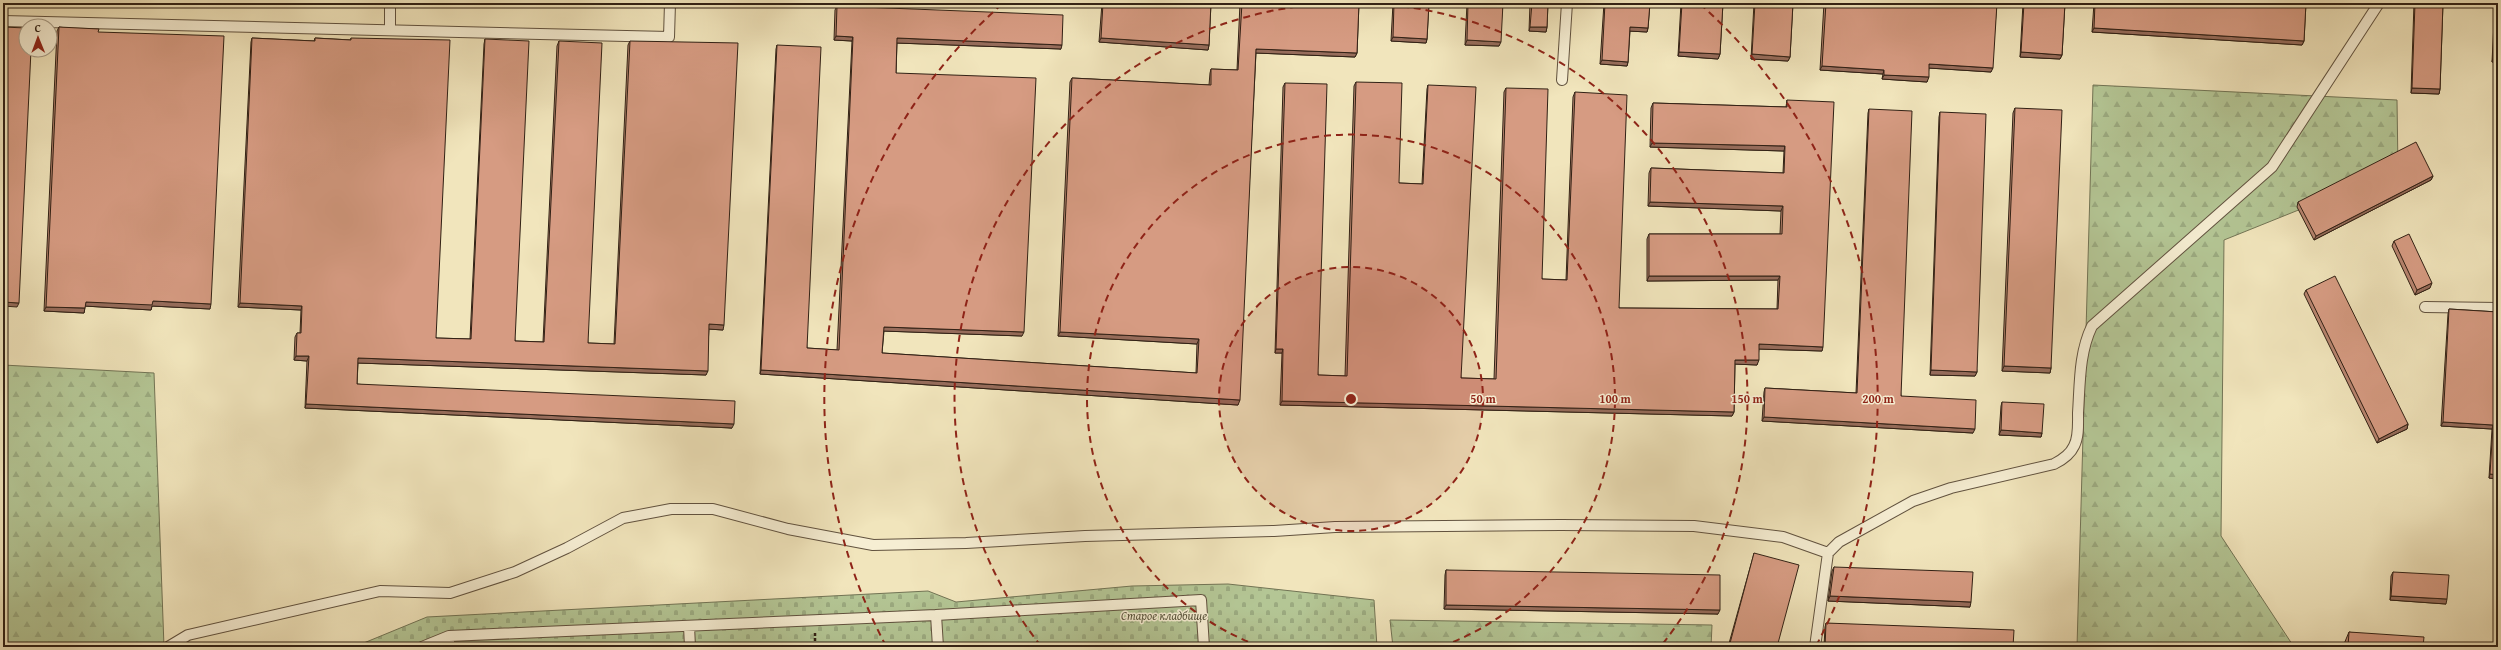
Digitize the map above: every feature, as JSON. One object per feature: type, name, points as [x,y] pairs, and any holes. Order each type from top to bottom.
[{"type":"lane","points":[[390,3],[390,29]]},
{"type":"lane","points":[[3,21],[390,29],[668,37],[670,3]]},
{"type":"lane","points":[[1562,80],[1567,3]]},
{"type":"lane","points":[[1815,647],[1828,553],[1839,542],[1912,501],[1951,488],[2054,464],[2066,458],[2074,446],[2078,430],[2081,359],[2085,340],[2092,326],[2272,167],[2379,3]]},
{"type":"lane","points":[[2425,307],[2498,308]]},
{"type":"lane","points":[[168,647],[188,635],[380,591],[450,593],[515,572],[567,548],[623,518],[671,509],[713,508],[788,529],[873,544],[966,544],[1085,536],[1266,531],[1335,527],[1576,525],[1694,526],[1783,537],[1828,553]]},
{"type":"lane","points":[[422,647],[449,636],[936,615],[1201,600],[1204,647]]},
{"type":"lane","points":[[936,615],[938,647]]},
{"type":"lane","points":[[689,626],[690,647]]},
{"type":"lane","points":[[449,636],[449,647]]},
{"type":"green space","points":[[739,3],[806,3],[803,6]]},
{"type":"green space","points":[[2093,85],[2397,100],[2398,170],[2224,240],[2221,536],[2294,647],[2077,647]]},
{"type":"green space","points":[[3,365],[154,373],[164,647],[3,647]]},
{"type":"green space","name":"Старое кладбище","points":[[1228,584],[1374,600],[1377,647],[354,647],[427,617],[928,591],[956,602],[1132,586]]},
{"type":"green space","points":[[1390,620],[1712,625],[1711,647],[1393,647]]},
{"type":"building","points":[[1103,3],[1211,3],[1209,45],[1101,38]]},
{"type":"building","points":[[1242,3],[1359,3],[1357,53],[1256,49],[1240,400],[761,370],[777,45],[821,47],[807,348],[839,350],[853,37],[836,36],[837,6],[1063,15],[1062,45],[897,38],[896,73],[1036,78],[1024,332],[884,327],[882,353],[1197,373],[1199,339],[1060,332],[1072,78],[1211,85],[1211,69],[1238,70]]},
{"type":"building","points":[[1394,3],[1429,3],[1427,39],[1393,37]]},
{"type":"building","points":[[1468,3],[1503,3],[1501,42],[1467,40]]},
{"type":"building","points":[[1532,3],[1548,3],[1547,27],[1530,27]]},
{"type":"building","points":[[1605,3],[1650,3],[1648,28],[1630,27],[1628,62],[1602,60]]},
{"type":"building","points":[[1682,3],[1723,3],[1720,54],[1679,52]]},
{"type":"building","points":[[1755,3],[1793,3],[1790,57],[1752,54]]},
{"type":"building","points":[[1826,3],[1997,3],[1993,68],[1929,64],[1929,77],[1884,75],[1884,70],[1822,66]]},
{"type":"building","points":[[2024,3],[2065,3],[2062,55],[2021,52]]},
{"type":"building","points":[[2095,3],[2306,3],[2304,41],[2094,28]]},
{"type":"building","points":[[2415,3],[2443,3],[2440,89],[2412,88]]},
{"type":"building","points":[[2496,3],[2498,3],[2498,58],[2493,57]]},
{"type":"building","points":[[3,27],[18,28],[18,58],[31,58],[19,303],[3,302]]},
{"type":"building","points":[[59,27],[99,29],[98,32],[224,36],[211,304],[153,301],[152,305],[86,302],[85,308],[46,307]]},
{"type":"building","points":[[252,38],[315,41],[315,38],[351,40],[351,38],[450,40],[436,338],[471,339],[485,39],[529,41],[515,341],[544,342],[559,41],[602,43],[588,343],[615,344],[630,41],[738,43],[724,325],[709,324],[708,371],[358,358],[357,384],[735,401],[734,424],[306,404],[309,356],[296,356],[297,333],[301,333],[302,306],[240,303]]},
{"type":"building","points":[[1356,82],[1402,83],[1399,183],[1423,184],[1428,85],[1476,87],[1461,378],[1496,379],[1506,88],[1548,89],[1542,279],[1567,280],[1575,92],[1627,95],[1619,308],[1778,309],[1780,276],[1649,276],[1649,234],[1782,234],[1783,206],[1650,202],[1651,168],[1784,173],[1785,146],[1652,143],[1653,103],[1787,107],[1787,100],[1834,102],[1823,347],[1759,344],[1759,360],[1735,360],[1734,412],[1282,401],[1283,349],[1276,349],[1285,83],[1327,84],[1318,375],[1347,376]]},
{"type":"building","points":[[2015,108],[2062,110],[2051,368],[2004,366]]},
{"type":"building","points":[[1869,109],[1912,111],[1901,396],[1976,400],[1975,429],[1764,417],[1765,388],[1857,393]]},
{"type":"building","points":[[1940,112],[1986,114],[1977,372],[1931,370]]},
{"type":"building","points":[[2416,142],[2433,176],[2316,236],[2298,202]]},
{"type":"building","points":[[2409,234],[2432,283],[2417,290],[2394,241]]},
{"type":"building","points":[[2335,276],[2408,424],[2379,439],[2306,290]]},
{"type":"building","points":[[2449,309],[2498,312],[2498,475],[2490,474],[2493,425],[2443,422]]},
{"type":"building","points":[[2002,402],[2044,404],[2042,433],[2001,430]]},
{"type":"building","points":[[1754,553],[1799,565],[1777,647],[1729,647]]},
{"type":"building","points":[[1834,567],[1973,572],[1971,602],[1830,596]]},
{"type":"building","points":[[1446,570],[1720,575],[1720,610],[1446,605]]},
{"type":"building","points":[[2393,572],[2449,575],[2447,599],[2391,596]]},
{"type":"building","points":[[1826,623],[2014,630],[2013,647],[1825,647]]},
{"type":"building","points":[[2349,632],[2424,637],[2423,647],[2348,647]]}]
